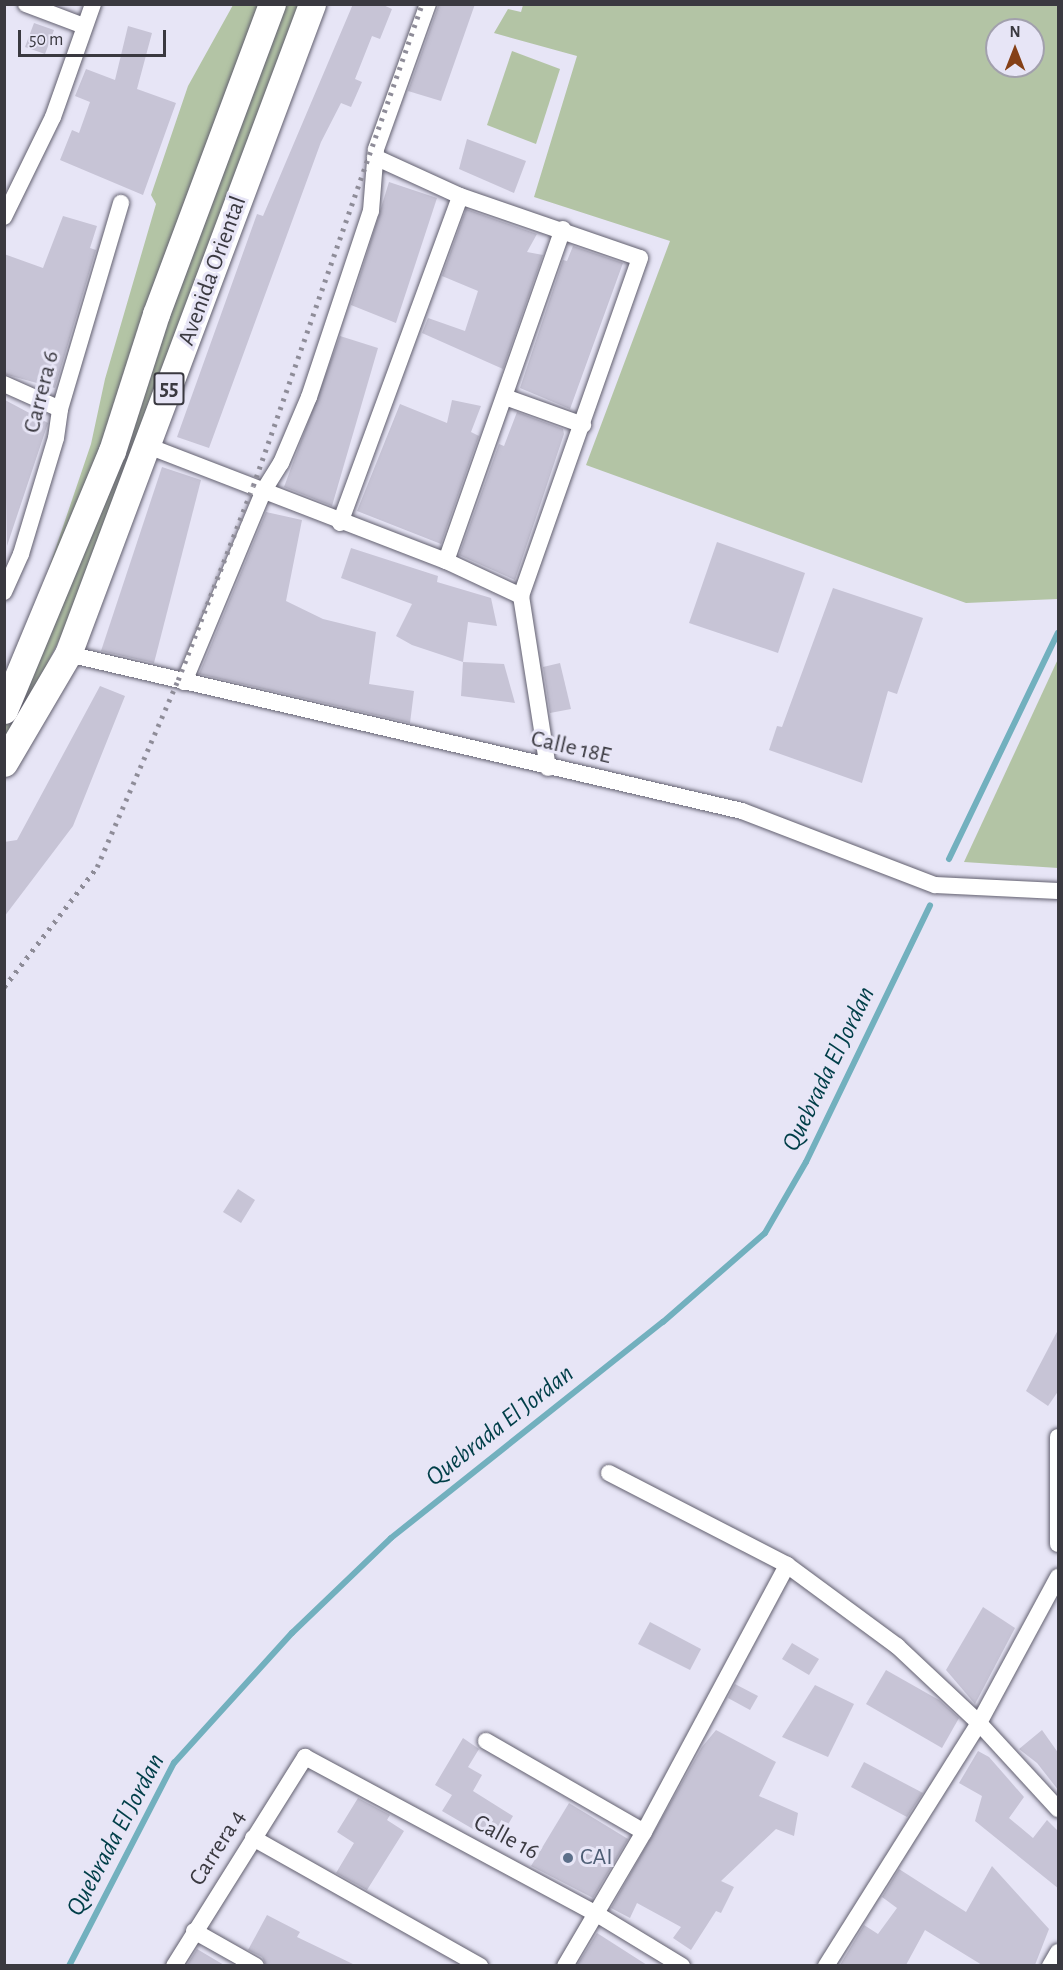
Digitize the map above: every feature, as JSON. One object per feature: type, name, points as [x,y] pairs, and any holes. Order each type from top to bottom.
[{"type":"main road","name":"Avenida Oriental","points":[[4,710],[112,451],[156,314],[272,4]]},
{"type":"main road","name":"Avenida Oriental","points":[[4,763],[68,654],[312,4]]},
{"type":"street","points":[[26,4],[84,26]]},
{"type":"street","points":[[4,217],[53,117],[93,4]]},
{"type":"street","points":[[184,682],[264,490],[281,463],[309,397],[371,211],[375,157],[428,4]]},
{"type":"street","points":[[375,157],[460,196],[640,258],[521,596],[548,768]]},
{"type":"street","points":[[340,523],[460,196]]},
{"type":"street","name":"Carrera 6","points":[[4,592],[21,554],[56,438],[60,409],[121,203]]},
{"type":"street","points":[[446,561],[563,230]]},
{"type":"street","points":[[4,384],[60,409]]},
{"type":"street","points":[[505,396],[583,425]]},
{"type":"street","points":[[148,446],[264,490],[340,523],[446,561],[521,596]]},
{"type":"street","name":"Calle 18E","points":[[68,654],[548,768],[742,811],[935,885],[1059,891]]},
{"type":"street","points":[[1059,1437],[1059,1544]]},
{"type":"street","points":[[609,1473],[787,1565],[897,1646],[978,1722],[1059,1809]]},
{"type":"street","points":[[565,1965],[644,1832],[787,1565]]},
{"type":"street","points":[[826,1965],[978,1722],[1059,1577]]},
{"type":"street","points":[[486,1741],[644,1832]]},
{"type":"street","name":"Carrera 4","points":[[174,1965],[305,1757]]},
{"type":"street","name":"Calle 16","points":[[305,1757],[595,1913],[682,1965]]},
{"type":"street","points":[[253,1838],[480,1965]]},
{"type":"street","points":[[194,1931],[256,1965]]},
{"type":"street","points":[[1050,1965],[1059,1952]]},
{"type":"green space","points":[[233,5],[264,5],[99,461],[36,606],[91,444],[105,379],[156,204],[151,195],[188,86]]},
{"type":"green space","points":[[283,5],[300,5],[72,615],[5,747],[5,724],[27,684],[122,444]]},
{"type":"green space","points":[[523,5],[1058,5],[1058,599],[966,603],[586,465],[670,241],[534,197],[577,56],[494,33],[508,9],[521,12]]},
{"type":"green space","points":[[512,51],[560,69],[536,144],[487,125]]},
{"type":"green space","points":[[1058,659],[1058,868],[964,862]]},
{"type":"building","points":[[353,4],[381,4],[392,9],[380,39],[372,36],[355,79],[362,82],[351,107],[341,103],[321,142],[209,448],[177,437],[257,214],[263,216]]},
{"type":"building","points":[[439,4],[475,4],[441,101],[408,91]]},
{"type":"building","points":[[34,23],[54,30],[45,54],[25,47]]},
{"type":"building","points":[[128,26],[152,33],[137,89],[176,103],[143,195],[60,160],[72,130],[79,133],[90,102],[75,96],[86,69],[115,80]]},
{"type":"building","points":[[467,139],[526,161],[514,193],[459,169]]},
{"type":"building","points":[[389,182],[437,198],[396,323],[351,305]]},
{"type":"building","points":[[466,209],[537,234],[527,252],[543,255],[503,369],[422,333],[428,318],[465,331],[478,291],[442,276]]},
{"type":"building","points":[[63,216],[97,226],[90,248],[96,250],[55,388],[4,374],[4,254],[43,268]]},
{"type":"building","points":[[573,246],[623,263],[570,409],[520,388],[563,260],[567,261]]},
{"type":"building","points":[[340,336],[378,348],[332,506],[284,487]]},
{"type":"building","points":[[4,396],[5,400],[48,423],[7,546]]},
{"type":"building","points":[[452,400],[481,406],[471,432],[479,436],[441,544],[357,511],[400,404],[447,423]]},
{"type":"building","points":[[517,412],[563,429],[564,434],[515,580],[459,555],[499,444],[504,446]]},
{"type":"building","points":[[162,467],[201,480],[154,663],[101,651]]},
{"type":"building","points":[[266,512],[302,520],[286,601],[323,619],[376,632],[369,684],[414,691],[410,723],[199,674]]},
{"type":"building","points":[[717,542],[805,573],[778,653],[689,623]]},
{"type":"building","points":[[351,548],[438,576],[437,582],[491,598],[497,626],[468,622],[463,662],[412,645],[396,636],[412,604],[341,578]]},
{"type":"building","points":[[833,588],[923,618],[897,694],[888,691],[862,783],[769,750],[777,726],[782,727]]},
{"type":"building","points":[[463,662],[504,664],[515,703],[461,696]]},
{"type":"building","points":[[560,663],[571,709],[550,713],[543,667]]},
{"type":"building","points":[[100,686],[125,696],[73,826],[4,917],[4,842],[17,840]]},
{"type":"building","points":[[238,1189],[255,1200],[241,1223],[223,1212]]},
{"type":"building","points":[[1059,1328],[1059,1390],[1048,1406],[1026,1391]]},
{"type":"building","points":[[983,1607],[1015,1628],[975,1704],[946,1670]]},
{"type":"building","points":[[650,1622],[701,1649],[690,1670],[638,1644]]},
{"type":"building","points":[[792,1643],[819,1659],[809,1675],[782,1659]]},
{"type":"building","points":[[886,1670],[939,1700],[959,1718],[942,1748],[866,1704]]},
{"type":"building","points":[[735,1684],[758,1696],[750,1710],[728,1698]]},
{"type":"building","points":[[815,1685],[854,1704],[828,1757],[782,1737]]},
{"type":"building","points":[[716,1730],[776,1762],[759,1796],[798,1813],[794,1836],[776,1829],[721,1881],[734,1887],[721,1913],[716,1911],[691,1950],[673,1938],[681,1927],[637,1903],[630,1918],[611,1908],[702,1747]]},
{"type":"building","points":[[1042,1730],[1059,1754],[1059,1791],[1037,1763],[1019,1749]]},
{"type":"building","points":[[463,1738],[479,1749],[468,1767],[482,1775],[473,1791],[513,1816],[497,1843],[442,1811],[452,1795],[435,1785]]},
{"type":"building","points":[[978,1751],[989,1757],[1024,1797],[1009,1818],[1033,1838],[1047,1820],[1059,1832],[1059,1889],[975,1821],[982,1796],[959,1783]]},
{"type":"building","points":[[864,1762],[923,1793],[907,1817],[851,1787]]},
{"type":"building","points":[[358,1798],[390,1815],[387,1820],[404,1831],[367,1890],[336,1873],[354,1843],[337,1832]]},
{"type":"building","points":[[569,1803],[628,1839],[593,1898],[531,1866]]},
{"type":"building","points":[[992,1866],[1049,1929],[1035,1965],[982,1965],[925,1930],[906,1965],[840,1965],[864,1925],[878,1934],[897,1908],[882,1897],[899,1869],[966,1912]]},
{"type":"building","points":[[267,1915],[300,1932],[297,1937],[355,1965],[266,1965],[262,1957],[248,1950]]},
{"type":"building","points":[[597,1933],[647,1965],[577,1965]]},
{"type":"building","points":[[197,1949],[224,1965],[187,1965]]},
{"type":"waterway","name":"Quebrada El Jordan","points":[[949,859],[1058,633]]},
{"type":"waterway","name":"Quebrada El Jordan","points":[[69,1966],[174,1763],[292,1633],[391,1538],[663,1322],[765,1233],[806,1162],[930,905]]},
{"type":"railway","points":[[4,987],[97,867],[178,680],[253,486],[422,4]]},
{"type":"place","name":"CAI","points":[[568,1858]]}]
